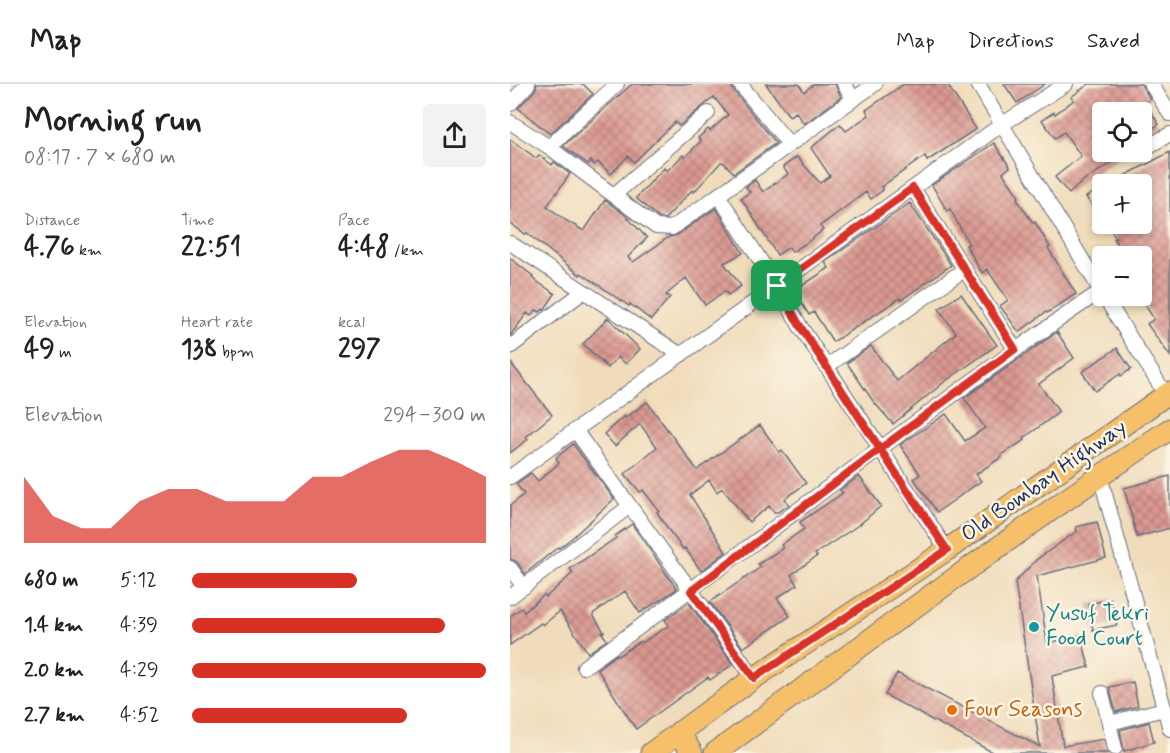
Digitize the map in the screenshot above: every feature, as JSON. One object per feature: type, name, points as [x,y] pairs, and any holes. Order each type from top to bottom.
[{"type":"main road","name":"Old Bombay Highway","points":[[651,753],[754,678],[947,550],[1168,393]]},
{"type":"main road","name":"Old Bombay Highway","points":[[716,753],[869,640],[1170,429]]},
{"type":"main road","points":[[679,732],[692,753]]},
{"type":"street","points":[[510,104],[528,84]]},
{"type":"street","points":[[549,147],[617,84]]},
{"type":"street","points":[[740,84],[789,144]]},
{"type":"street","points":[[844,84],[853,98]]},
{"type":"street","points":[[510,122],[549,147],[656,227],[672,228],[875,84]]},
{"type":"street","points":[[978,84],[1092,275]]},
{"type":"street","points":[[510,477],[1001,125],[1066,84]]},
{"type":"street","points":[[1151,84],[1170,114]]},
{"type":"street","points":[[614,195],[708,113]]},
{"type":"street","points":[[1152,144],[1170,134]]},
{"type":"street","points":[[913,188],[1015,349]]},
{"type":"street","points":[[718,195],[826,367],[947,550]]},
{"type":"street","points":[[510,243],[681,355]]},
{"type":"street","points":[[826,367],[964,269]]},
{"type":"street","points":[[510,347],[583,292]]},
{"type":"street","points":[[584,667],[691,591],[1015,349],[1092,300]]},
{"type":"street","points":[[1111,306],[1168,393]]},
{"type":"street","points":[[575,430],[754,678]]},
{"type":"street","points":[[1100,476],[1170,729]]},
{"type":"street","points":[[510,597],[630,506]]},
{"type":"street","points":[[510,568],[524,587]]},
{"type":"street","points":[[1156,680],[1170,675]]},
{"type":"street","points":[[1102,693],[1115,748]]},
{"type":"street","points":[[1110,723],[1164,709]]},
{"type":"building","points":[[537,84],[583,84],[593,94],[550,134],[518,108],[535,90]]},
{"type":"building","points":[[632,84],[731,84],[733,90],[776,143],[734,173],[721,162],[665,219],[659,218],[636,198],[664,168],[667,171],[683,155],[685,157],[701,141],[698,138],[728,115],[714,97],[679,126],[675,122],[634,162],[628,156],[611,174],[598,162],[594,165],[591,161],[588,164],[563,146]]},
{"type":"building","points":[[766,84],[799,84],[804,92],[814,84],[835,84],[841,97],[804,124],[796,112],[789,116]]},
{"type":"building","points":[[904,84],[947,84],[976,129],[927,161],[925,156],[881,187],[883,190],[871,199],[866,192],[820,226],[823,230],[805,244],[792,252],[789,247],[777,255],[741,198],[750,192],[746,187],[755,180],[763,192],[788,174],[783,167],[797,157],[820,183],[830,176],[811,148],[840,124],[846,131],[869,115],[866,110]]},
{"type":"building","points":[[1004,84],[1045,84],[1017,103]]},
{"type":"building","points":[[1089,84],[1141,84],[1150,99],[1146,102],[1092,102],[1092,162],[1114,162],[1092,174],[1069,194],[1055,177],[1081,156],[1064,132],[1055,138],[1042,120],[1054,112],[1055,114],[1074,100],[1071,97]]},
{"type":"building","points":[[1152,114],[1159,124],[1152,129]]},
{"type":"building","points":[[510,139],[536,158],[539,155],[552,165],[554,162],[570,174],[547,206],[565,220],[584,231],[605,200],[624,214],[647,238],[628,257],[633,262],[716,208],[743,253],[724,263],[741,286],[728,295],[725,291],[705,305],[686,278],[666,295],[670,297],[651,320],[630,304],[629,306],[581,273],[580,275],[527,233],[525,234],[510,223]]},
{"type":"building","points":[[994,143],[1010,167],[1003,173],[1019,197],[1017,199],[1033,223],[1035,222],[1076,294],[1019,332],[1000,306],[1008,300],[987,269],[982,273],[950,209],[947,211],[932,185]]},
{"type":"building","points":[[1170,152],[1170,356],[1147,324],[1154,319],[1146,306],[1152,306],[1152,246],[1118,246],[1113,234],[1152,234],[1152,174],[1128,174]]},
{"type":"building","points":[[1092,194],[1092,206],[1086,197]]},
{"type":"building","points":[[910,203],[951,265],[901,300],[900,298],[833,342],[814,312],[809,315],[794,291],[829,268],[825,262]]},
{"type":"building","points":[[510,258],[533,276],[532,278],[555,294],[544,310],[540,312],[536,310],[531,316],[527,313],[510,336]]},
{"type":"building","points":[[961,294],[997,345],[943,383],[893,424],[873,401],[847,363],[871,346],[897,381],[956,333],[939,309]]},
{"type":"building","points":[[608,318],[640,349],[626,364],[618,357],[608,368],[583,344]]},
{"type":"building","points":[[1057,332],[1074,358],[1039,384],[1059,412],[1024,438],[1025,440],[976,474],[981,481],[937,512],[914,479],[920,474],[900,445],[946,414],[965,441],[985,428],[964,398]]},
{"type":"building","points":[[1117,348],[1131,369],[1095,391],[1082,372]]},
{"type":"building","points":[[510,362],[552,415],[510,453]]},
{"type":"building","points":[[647,402],[697,470],[760,425],[779,452],[782,450],[806,483],[785,499],[789,505],[778,512],[774,512],[769,506],[749,522],[722,488],[717,492],[709,480],[690,495],[726,552],[701,571],[670,532],[657,512],[659,511],[643,490],[640,492],[625,474],[657,447],[640,424],[615,446],[604,434],[624,416],[625,418]]},
{"type":"building","points":[[573,444],[614,499],[573,537],[525,574],[517,562],[510,559],[510,506],[524,494],[516,484],[531,473],[538,481],[559,463],[556,458]]},
{"type":"building","points":[[859,476],[881,506],[860,524],[815,554],[817,556],[791,575],[797,585],[777,598],[790,616],[743,648],[710,602],[761,567],[758,564],[783,548],[781,545],[804,529],[800,522],[843,493],[840,490]]},
{"type":"building","points":[[1170,476],[1170,528],[1137,537],[1124,488]]},
{"type":"building","name":"Yusuf Tekri Food Court","points":[[1097,522],[1106,558],[1037,576],[1047,643],[1081,635],[1089,667],[1052,676],[1063,746],[1104,739],[1108,753],[994,753],[885,695],[897,673],[1040,747],[1015,582],[1036,560],[1077,531],[1076,527]]},
{"type":"building","points":[[632,524],[677,589],[640,613],[625,591],[594,613],[607,640],[588,653],[560,611],[543,625],[541,623],[510,645],[510,616],[522,608],[524,612],[544,595],[546,597],[573,573],[570,569],[616,538],[615,536]]},
{"type":"building","points":[[1112,599],[1117,625],[1093,630],[1088,604]]},
{"type":"building","points":[[689,603],[733,664],[710,680],[708,677],[636,729],[597,669],[617,654],[618,656],[641,641],[642,643],[669,625],[665,620]]},
{"type":"building","points":[[1133,682],[1138,706],[1116,712],[1109,687]]},
{"type":"building","points":[[1149,722],[1154,742],[1124,751],[1120,730]]},
{"type":"place","name":"Yusuf Tekri Food Court","points":[[1034,627]]},
{"type":"place","name":"Four Seasons","points":[[952,710]]},
{"type":"route","points":[[777,286],[800,326],[880,449],[691,591],[754,678],[947,550],[880,449],[1015,349],[913,188],[777,286]]}]
